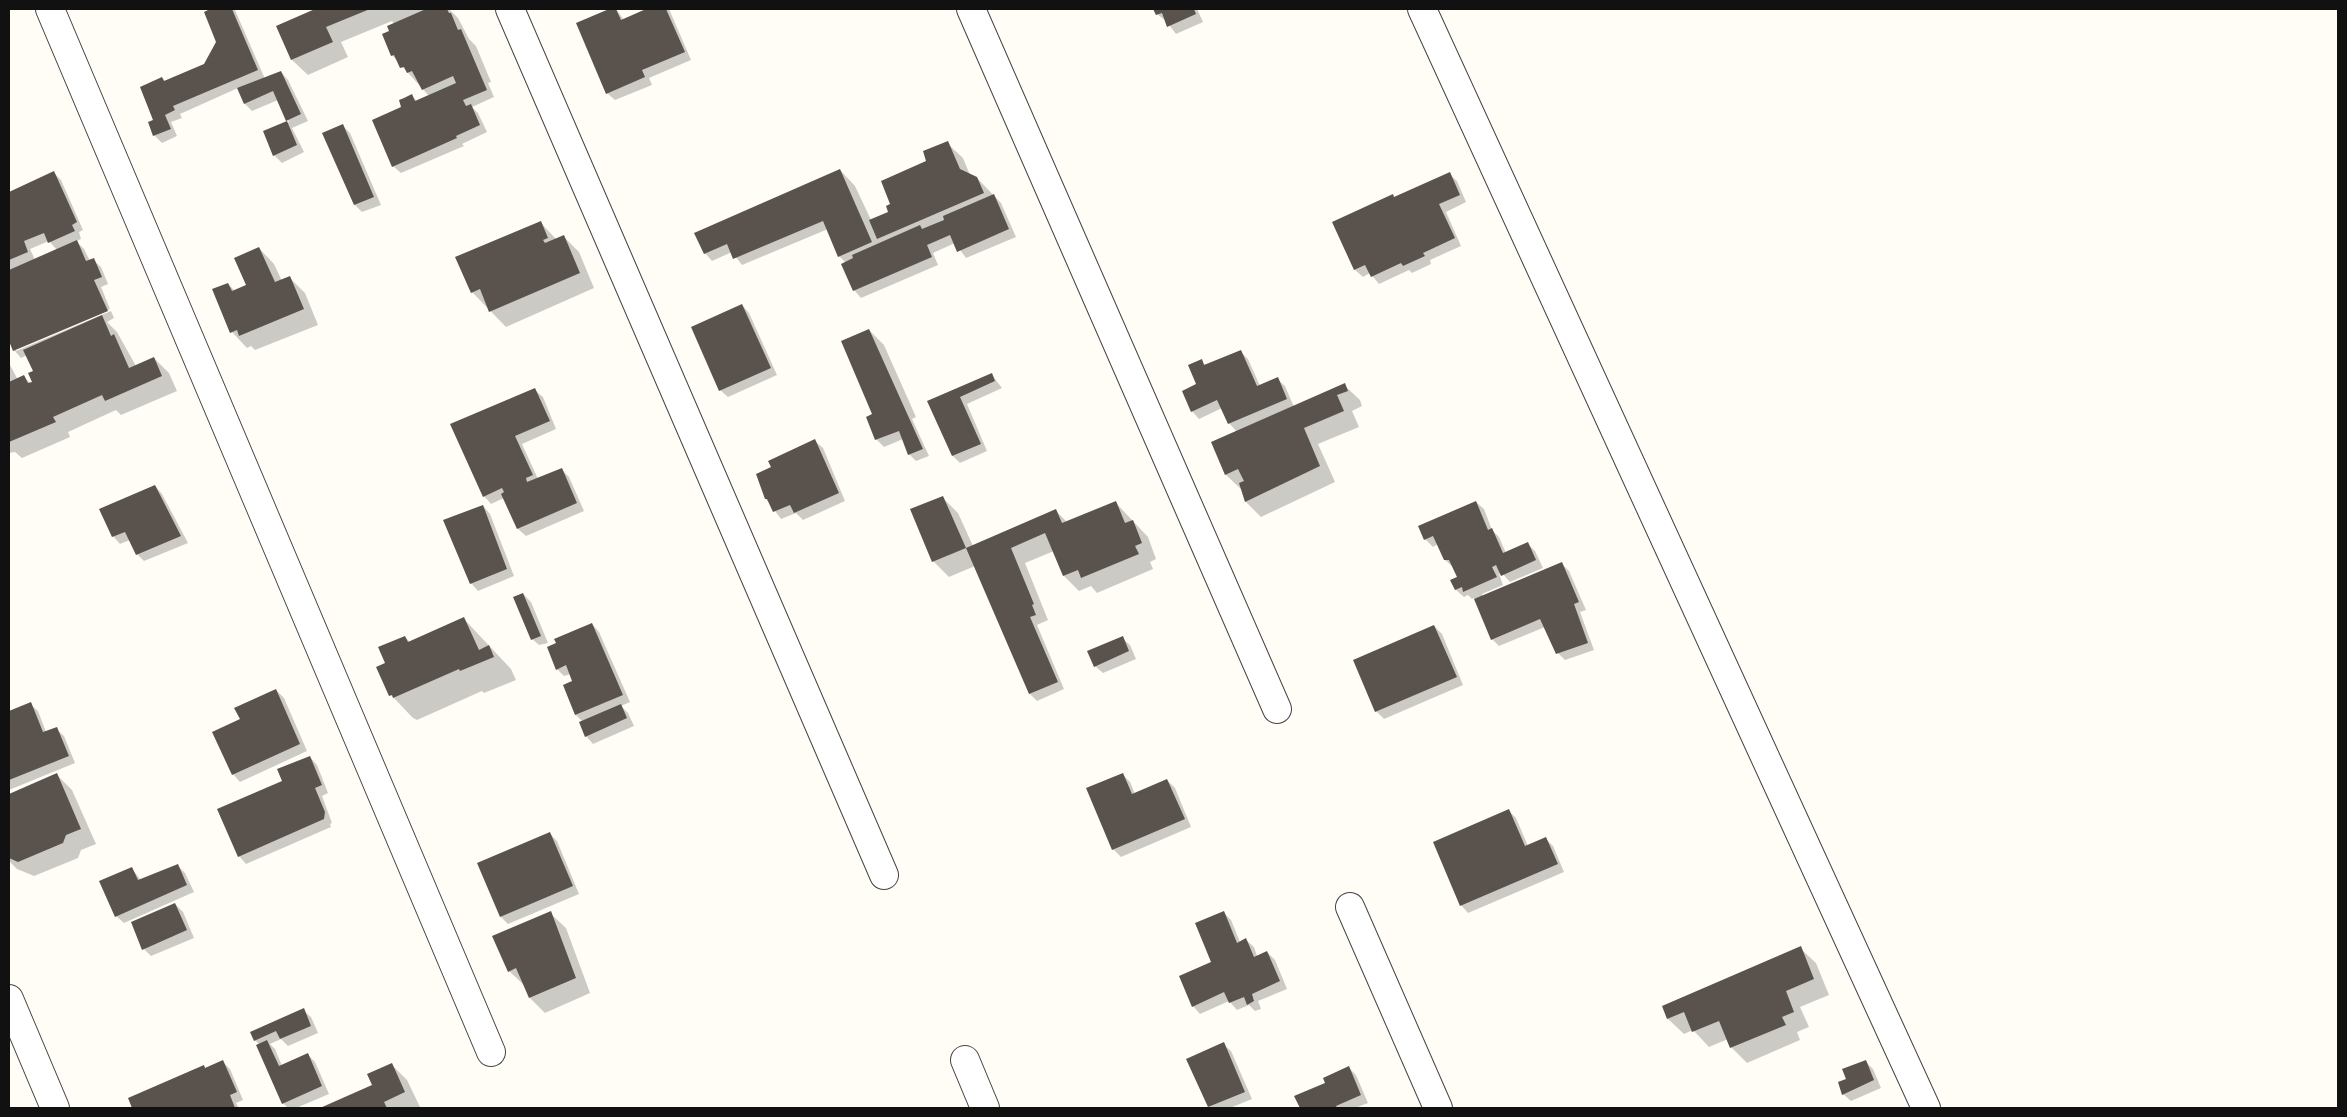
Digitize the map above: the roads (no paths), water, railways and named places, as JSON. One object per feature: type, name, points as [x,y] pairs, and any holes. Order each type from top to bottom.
[{"type":"street","points":[[50,9],[490,1052]]},
{"type":"street","points":[[510,9],[884,875]]},
{"type":"street","points":[[971,9],[1277,710]]},
{"type":"street","points":[[1422,9],[1926,1108]]},
{"type":"street","points":[[1350,907],[1438,1108]]},
{"type":"street","points":[[9,999],[55,1108]]},
{"type":"street","points":[[965,1060],[985,1108]]}]
